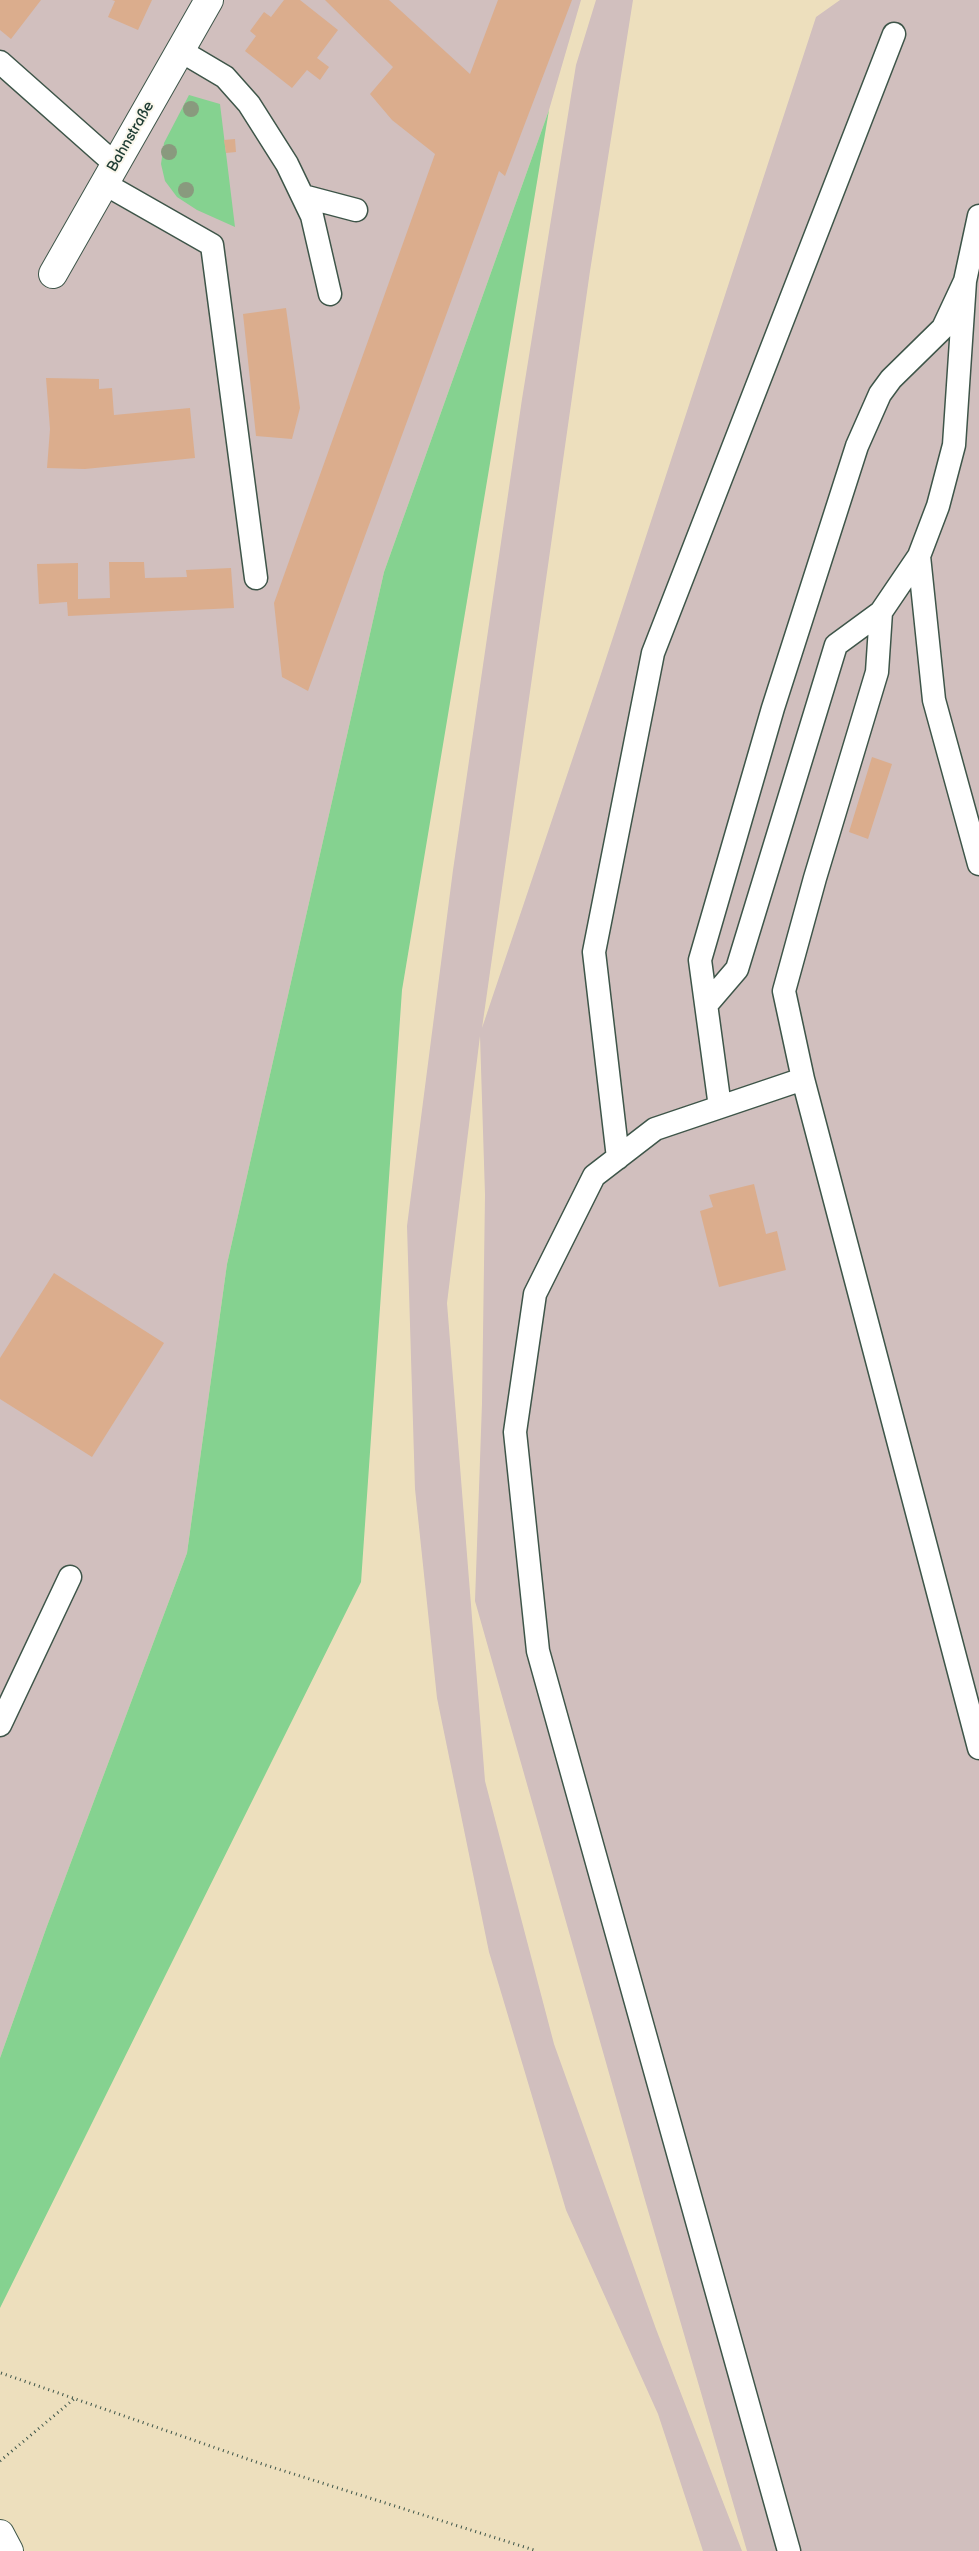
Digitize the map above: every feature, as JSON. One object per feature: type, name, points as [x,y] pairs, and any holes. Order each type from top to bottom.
[{"type":"street","name":"Bahnstraße","points":[[53,274],[209,0]]},
{"type":"street","points":[[0,2534],[9,2551]]},
{"type":"lane","points":[[618,1158],[594,952],[653,653],[894,34]]},
{"type":"lane","points":[[181,50],[225,77],[248,104],[287,164],[312,216],[330,294]]},
{"type":"lane","points":[[0,62],[110,174],[212,245],[256,578]]},
{"type":"lane","points":[[304,196],[356,210]]},
{"type":"lane","points":[[707,1004],[737,969],[836,645],[881,612],[920,556],[938,506],[954,445],[965,281],[979,216]]},
{"type":"lane","points":[[720,1107],[700,960],[710,921],[776,699],[858,446],[880,394],[891,379],[943,328],[965,281]]},
{"type":"lane","points":[[920,556],[934,700],[979,864]]},
{"type":"lane","points":[[881,612],[877,672],[815,878],[784,991],[803,1079],[979,1748]]},
{"type":"lane","points":[[789,2551],[538,1651],[515,1432],[535,1294],[594,1176],[655,1128],[803,1079]]},
{"type":"lane","points":[[0,1724],[70,1577]]},
{"type":"path","points":[[1,2373],[259,2463],[537,2551]]},
{"type":"path","points":[[0,2461],[75,2399]]},
{"type":"shaded area","points":[[0,0],[581,0],[549,110],[384,572],[227,1264],[187,1553],[47,1926],[0,2058]]},
{"type":"shaded area","points":[[596,0],[633,0],[590,271],[482,1028],[599,680],[816,17],[840,0],[979,0],[979,2551],[747,2551],[475,1601],[482,1403],[485,1195],[480,1036],[447,1303],[485,1781],[554,2044],[656,2329],[742,2551],[703,2551],[658,2414],[566,2210],[489,1952],[437,1698],[415,1489],[407,1226],[453,870],[522,399],[576,65]]},
{"type":"green space","points":[[189,95],[220,104],[235,227],[197,210],[177,197],[165,181],[161,164],[164,143]]},
{"type":"green space","points":[[549,110],[402,990],[361,1582],[0,2308],[0,2058],[47,1926],[187,1553],[227,1264],[384,572]]},
{"type":"building","points":[[0,0],[41,0],[11,39],[0,30]]},
{"type":"building","points":[[112,0],[152,0],[138,30],[108,17],[115,1]]},
{"type":"building","points":[[284,0],[300,0],[338,30],[317,58],[329,67],[320,80],[307,70],[292,88],[245,51],[256,36],[250,31],[264,12],[271,17]]},
{"type":"building","points":[[325,0],[389,0],[470,74],[498,0],[572,0],[505,176],[499,171],[308,691],[282,677],[274,603],[435,154],[392,120],[370,94],[393,67]]},
{"type":"building","points":[[235,139],[236,152],[226,153],[224,140]]},
{"type":"building","points":[[286,308],[300,408],[292,439],[256,436],[243,314]]},
{"type":"building","points":[[46,378],[99,379],[99,389],[112,388],[114,415],[190,408],[195,458],[85,469],[47,468],[50,429]]},
{"type":"building","points":[[109,562],[144,562],[145,578],[187,577],[186,570],[231,568],[234,608],[68,616],[67,602],[39,604],[37,564],[78,563],[78,599],[110,598]]},
{"type":"building","points":[[872,757],[892,764],[868,839],[849,832]]},
{"type":"building","points":[[754,1184],[766,1234],[777,1231],[786,1270],[719,1287],[700,1211],[713,1207],[709,1195]]},
{"type":"building","points":[[54,1273],[164,1343],[92,1457],[0,1399],[0,1358]]}]
